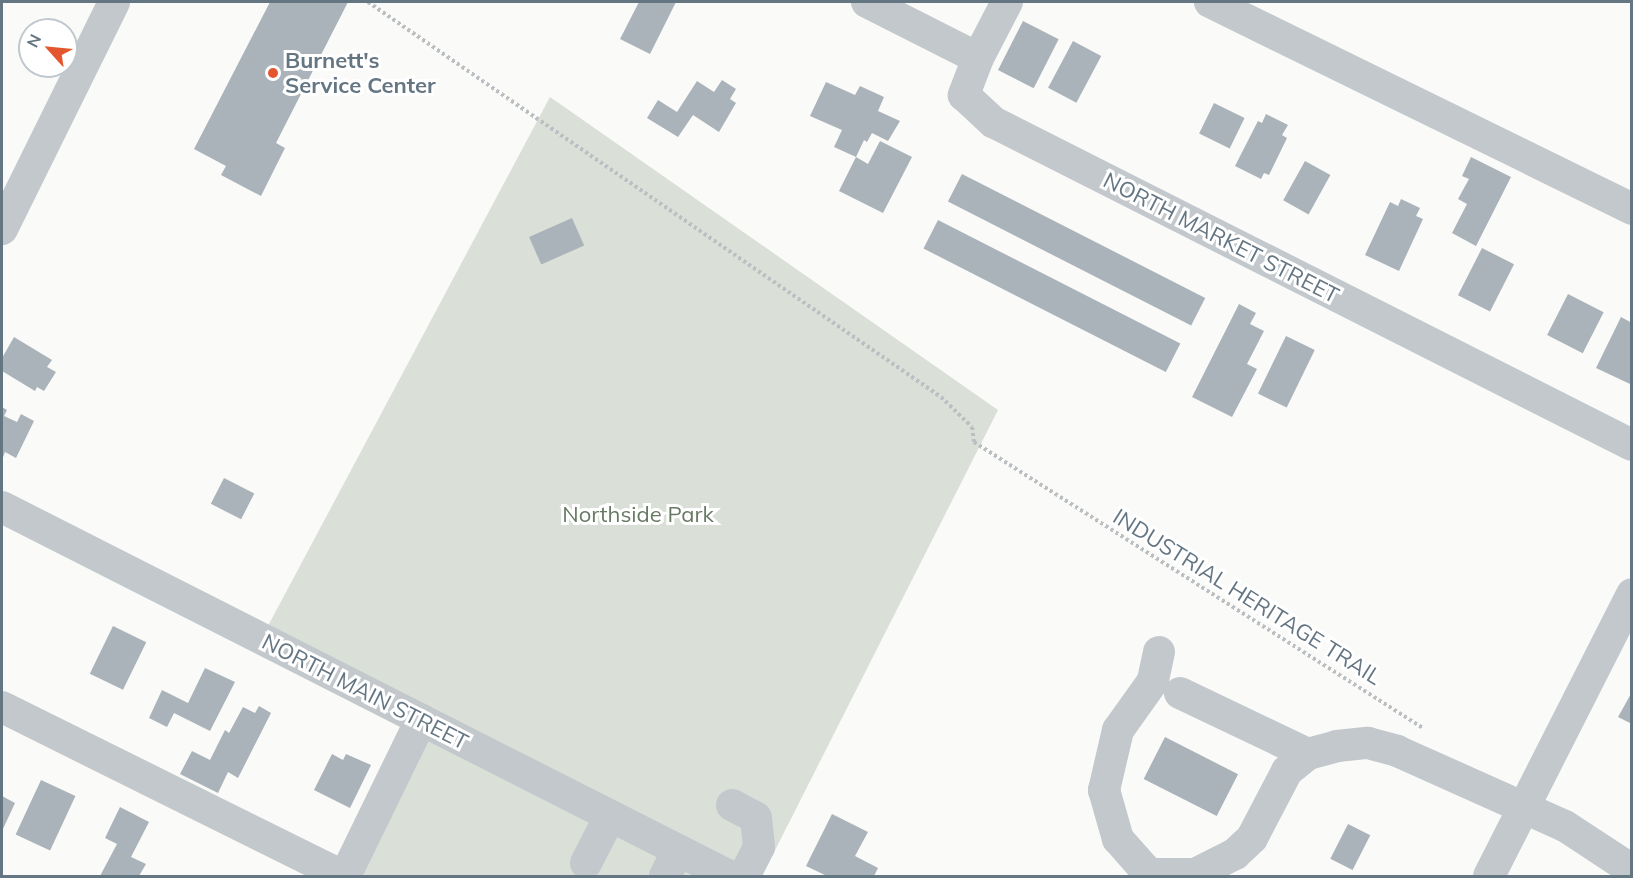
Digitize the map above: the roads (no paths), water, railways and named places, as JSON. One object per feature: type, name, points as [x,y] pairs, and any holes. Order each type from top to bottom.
[{"type":"street","points":[[867,2],[978,58],[1007,2]]},
{"type":"street","points":[[1210,2],[1632,209]]},
{"type":"street","points":[[2,229],[12,180],[110,3]]},
{"type":"street","name":"NORTH MARKET STREET","points":[[978,58],[964,95],[993,122],[1632,445]]},
{"type":"street","name":"NORTH MAIN STREET","points":[[2,507],[421,720],[488,739],[610,816],[671,863],[729,876]]},
{"type":"street","points":[[1489,876],[1523,807],[1545,770],[1632,594]]},
{"type":"street","points":[[1159,652],[1154,681],[1118,730],[1104,790],[1118,839],[1149,874],[1195,874],[1235,854],[1252,838],[1287,771],[1308,754],[1337,746],[1368,743],[1397,751],[1564,826],[1632,870]]},
{"type":"street","points":[[1180,693],[1308,754]]},
{"type":"street","points":[[2,708],[344,876],[421,720]]},
{"type":"street","points":[[732,805],[756,818],[759,847],[744,876]]},
{"type":"street","points":[[586,863],[610,816]]},
{"type":"place","name":"Burnett's Service Center","points":[[273,73]]},
{"type":"park label","name":"Northside Park","points":[[638,515]]}]
